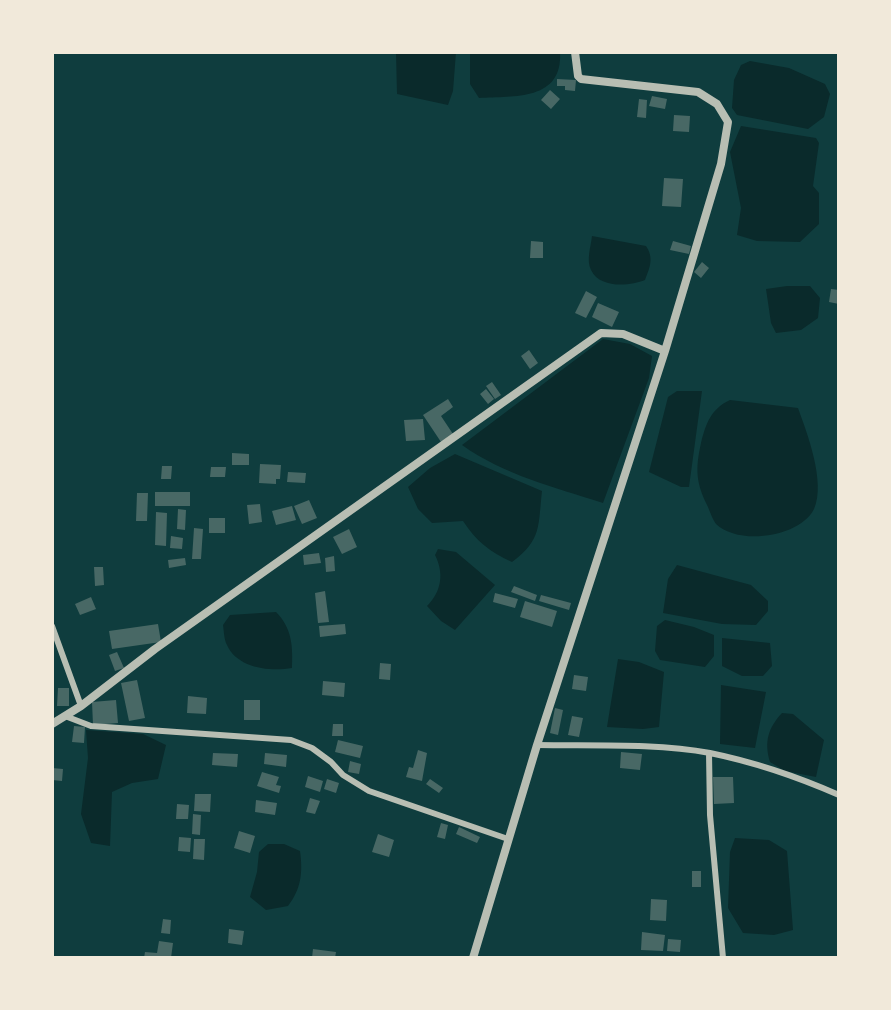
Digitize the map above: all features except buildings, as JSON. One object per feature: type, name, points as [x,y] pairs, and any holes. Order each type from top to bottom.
[{"type":"street","points":[[473,958],[537,745],[665,351],[721,164],[728,122],[717,104],[698,92],[581,79],[575,52]]},
{"type":"street","points":[[52,724],[601,333],[623,334],[665,351]]},
{"type":"street","points":[[52,626],[81,706]]},
{"type":"street","points":[[65,716],[91,726],[291,740],[312,748],[343,775],[369,791],[508,839]]},
{"type":"street","points":[[537,745],[709,753],[801,778],[839,795]]},
{"type":"street","points":[[709,753],[710,815],[723,958]]},
{"type":"water","points":[[396,52],[456,52],[453,91],[448,105],[397,94]]},
{"type":"water","points":[[470,52],[560,52],[559,68],[554,80],[534,93],[479,98],[470,84]]},
{"type":"water","points":[[750,61],[789,68],[825,84],[830,94],[824,117],[808,129],[737,115],[732,108],[734,80],[741,65]]},
{"type":"water","points":[[741,126],[816,138],[819,143],[813,186],[819,193],[819,224],[800,242],[757,241],[737,235],[741,208],[730,152]]},
{"type":"water","points":[[592,236],[646,246],[651,259],[645,280],[616,284],[595,276],[589,262]]},
{"type":"water","points":[[810,286],[820,298],[818,318],[801,330],[776,333],[771,323],[766,289]]},
{"type":"water","points":[[603,339],[630,344],[652,356],[649,378],[603,503],[512,472],[462,445]]},
{"type":"water","points":[[677,391],[702,391],[689,487],[681,487],[649,472],[668,397]]},
{"type":"water","points":[[730,400],[798,408],[817,472],[817,498],[807,519],[783,532],[753,536],[726,531],[716,524],[704,498],[698,476],[703,436],[710,417]]},
{"type":"water","points":[[455,454],[542,491],[534,539],[512,562],[484,545],[463,521],[432,523],[418,509],[408,487],[430,468]]},
{"type":"water","points":[[438,549],[456,552],[495,585],[455,630],[427,606],[440,582],[440,568],[435,555]]},
{"type":"water","points":[[677,565],[751,585],[768,601],[768,611],[756,625],[722,624],[663,613],[668,579]]},
{"type":"water","points":[[276,612],[290,638],[292,668],[264,669],[238,659],[225,638],[223,625],[230,615]]},
{"type":"water","points":[[665,620],[714,635],[714,656],[705,667],[660,660],[655,651],[657,626]]},
{"type":"water","points":[[722,638],[770,643],[772,666],[763,676],[742,676],[722,666]]},
{"type":"water","points":[[618,659],[639,662],[664,672],[659,727],[607,727]]},
{"type":"water","points":[[721,685],[766,692],[755,748],[720,744]]},
{"type":"water","points":[[782,713],[793,714],[824,740],[816,777],[785,771],[770,762],[768,736]]},
{"type":"water","points":[[86,730],[143,734],[166,745],[158,779],[132,783],[112,792],[110,846],[91,843],[81,814],[88,758]]},
{"type":"water","points":[[735,838],[769,840],[787,851],[793,930],[774,935],[743,933],[728,908],[730,852]]},
{"type":"water","points":[[268,844],[284,844],[300,851],[301,866],[298,887],[288,906],[266,910],[250,897],[259,852]]}]
